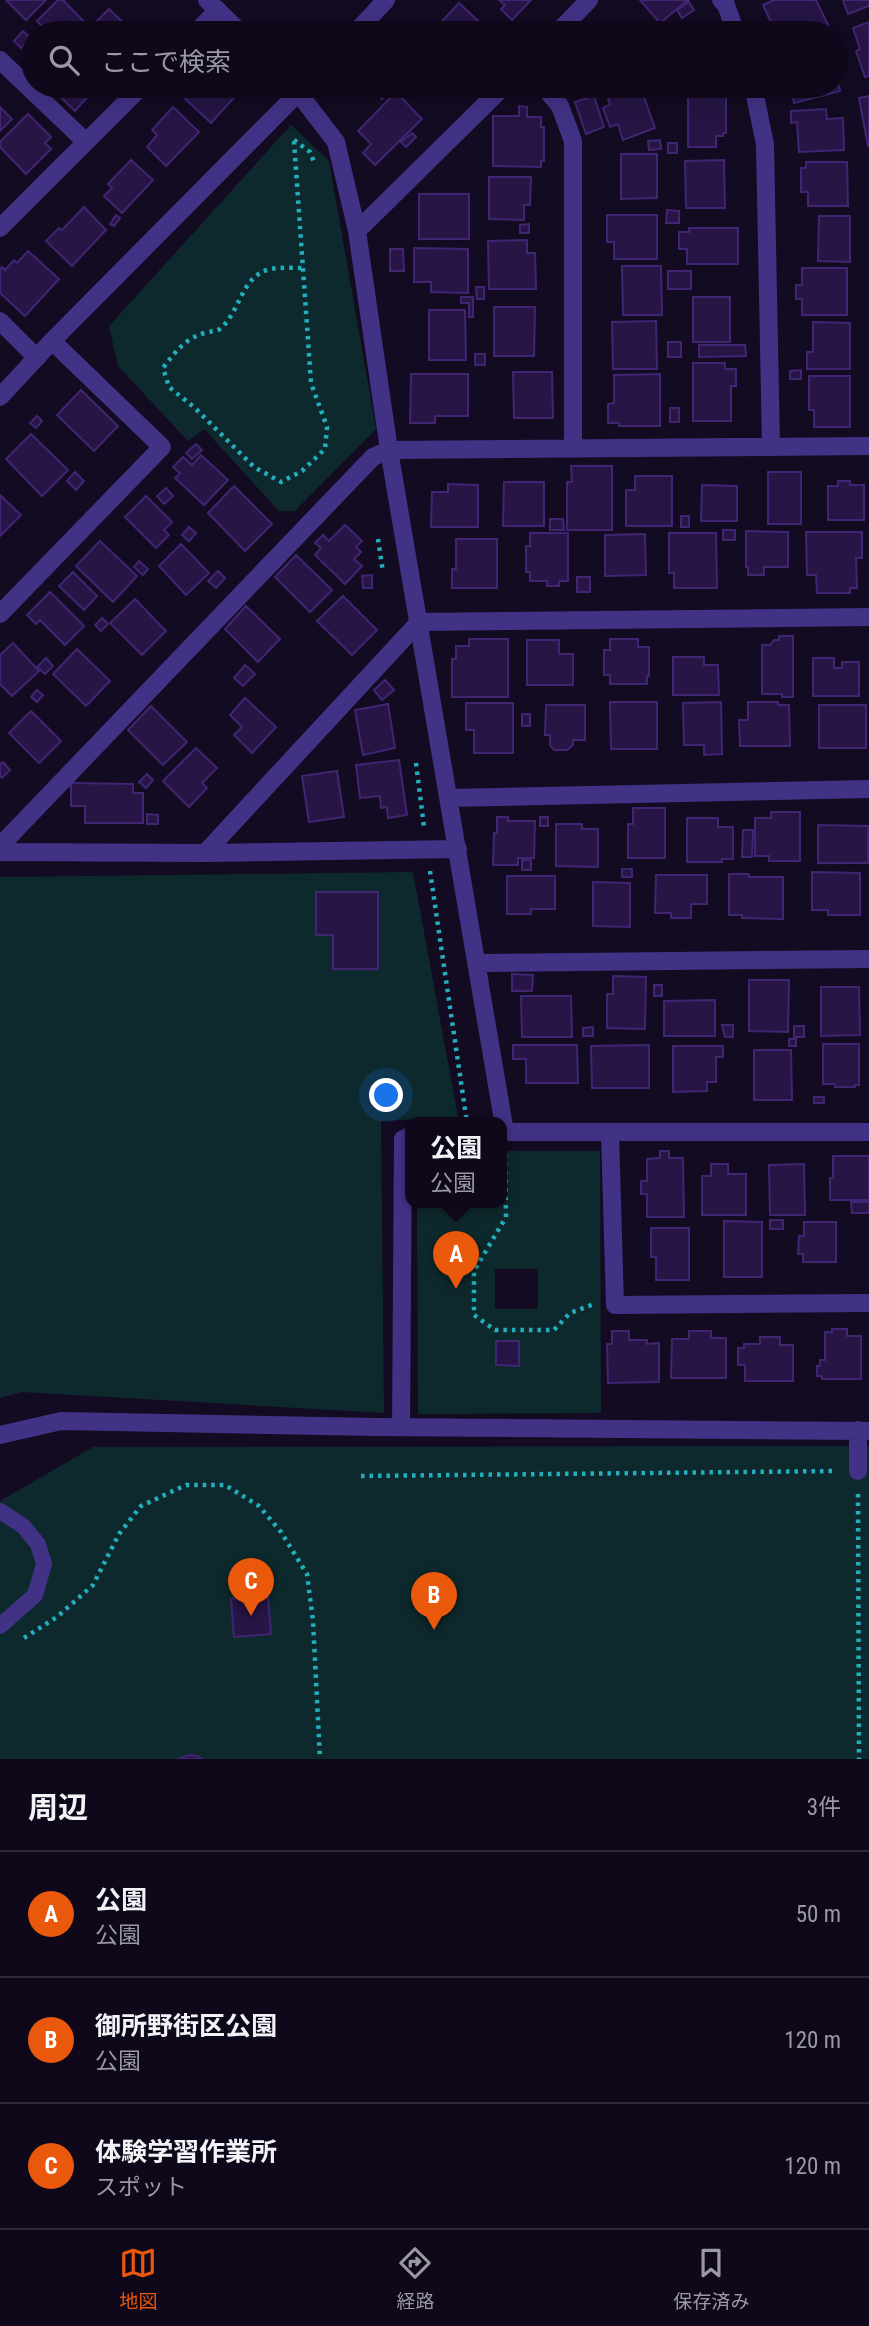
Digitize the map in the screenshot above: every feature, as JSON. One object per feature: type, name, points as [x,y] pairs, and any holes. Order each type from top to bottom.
[{"type":"street","points":[[366,21],[386,0]]},
{"type":"street","points":[[569,21],[589,0]]},
{"type":"street","points":[[721,0],[726,5],[732,21]]},
{"type":"street","points":[[202,21],[212,5],[229,21]]},
{"type":"street","points":[[0,60],[21,80]]},
{"type":"street","points":[[40,98],[86,142]]},
{"type":"street","points":[[0,228],[130,98]]},
{"type":"street","points":[[0,397],[289,98]]},
{"type":"street","points":[[306,98],[336,142],[357,231],[389,450],[450,798],[501,1117]]},
{"type":"street","points":[[357,231],[492,98]]},
{"type":"street","points":[[554,98],[560,106],[573,141],[573,448]]},
{"type":"street","points":[[755,98],[765,144],[771,446]]},
{"type":"street","points":[[0,320],[37,358]]},
{"type":"street","points":[[0,614],[162,447],[52,341]]},
{"type":"street","points":[[0,846],[373,457],[389,450],[869,446]]},
{"type":"street","points":[[205,853],[419,622],[869,617]]},
{"type":"street","points":[[450,798],[869,789]]},
{"type":"street","points":[[0,852],[205,853],[458,849]]},
{"type":"street","points":[[477,963],[869,959]]},
{"type":"street","points":[[507,1132],[869,1132]]},
{"type":"street","points":[[610,1134],[615,1305],[869,1303]]},
{"type":"street","points":[[401,1427],[405,1138]]},
{"type":"street","points":[[0,1435],[61,1421],[864,1431],[858,1471]]},
{"type":"lane","points":[[0,1510],[23,1526],[38,1545],[44,1564],[35,1595],[0,1626]]},
{"type":"path","points":[[294,140],[304,268],[311,383],[327,427],[325,449],[302,471],[281,482],[254,467],[195,408],[169,387],[163,368],[181,345],[204,333],[218,331],[235,312],[243,292],[256,274],[272,269],[304,268]]},
{"type":"path","points":[[506,1208],[506,1217],[474,1271],[474,1315],[495,1329],[554,1330],[570,1313],[590,1304],[615,1305]]},
{"type":"path","points":[[361,1476],[858,1471],[859,1759]]},
{"type":"path","points":[[23,1639],[57,1617],[93,1585],[119,1534],[141,1506],[186,1485],[225,1485],[259,1506],[281,1532],[307,1574],[313,1621],[320,1759]]},
{"type":"green space","points":[[291,125],[329,161],[376,429],[295,511],[279,511],[204,429],[188,441],[118,366],[109,326]]},
{"type":"green space","points":[[413,872],[458,1117],[405,1117],[405,1120],[381,1121],[384,1413],[21,1392],[0,1398],[0,877]]},
{"type":"green space","points":[[507,1151],[600,1151],[601,1413],[418,1414],[417,1208],[507,1208]],"holes":[[[495,1269],[538,1269],[538,1309],[495,1309]]]},
{"type":"green space","points":[[869,1446],[869,1759],[0,1759],[0,1501],[93,1447]]},
{"type":"building","points":[[6,0],[46,0],[26,20]]},
{"type":"building","points":[[58,0],[63,0],[83,21],[37,21]]},
{"type":"building","points":[[499,0],[531,0],[512,20],[501,9],[505,5]]},
{"type":"building","points":[[640,0],[688,0],[662,21],[658,21]]},
{"type":"building","points":[[774,0],[816,0],[826,21],[770,21],[763,5]]},
{"type":"building","points":[[843,0],[869,0],[869,6],[848,14]]},
{"type":"building","points":[[689,2],[694,10],[682,18],[677,10]]},
{"type":"building","points":[[459,3],[478,21],[442,21]]},
{"type":"building","points":[[109,9],[122,21],[97,21]]},
{"type":"building","points":[[869,22],[869,76],[865,77],[856,51],[860,49],[853,28]]},
{"type":"building","points":[[21,33],[21,48],[14,41]]},
{"type":"building","points":[[869,96],[869,146],[868,146],[859,98]]},
{"type":"building","points":[[61,98],[87,98],[75,111]]},
{"type":"building","points":[[184,98],[234,98],[211,123]]},
{"type":"building","points":[[390,98],[402,98],[422,119],[375,165],[363,153],[371,144],[358,131]]},
{"type":"building","points":[[595,98],[604,127],[586,134],[575,102]]},
{"type":"building","points":[[608,98],[644,98],[655,128],[623,140],[618,124],[610,127],[603,108],[610,105]]},
{"type":"building","points":[[688,98],[726,98],[726,133],[716,136],[716,147],[688,147]]},
{"type":"building","points":[[793,98],[813,98],[794,103]]},
{"type":"building","points":[[519,106],[527,107],[527,117],[541,117],[541,127],[544,127],[544,161],[541,161],[541,167],[493,166],[493,116],[519,116]]},
{"type":"building","points":[[0,107],[12,119],[0,131]]},
{"type":"building","points":[[173,107],[199,132],[166,166],[147,147],[157,135],[152,130]]},
{"type":"building","points":[[826,109],[827,119],[843,118],[844,150],[799,152],[797,122],[791,123],[791,111]]},
{"type":"building","points":[[28,114],[51,137],[45,143],[51,149],[26,174],[0,147],[0,142]]},
{"type":"building","points":[[412,133],[416,137],[406,147],[401,142]]},
{"type":"building","points":[[660,140],[661,149],[649,150],[648,141]]},
{"type":"building","points":[[668,143],[677,143],[677,153],[668,153]]},
{"type":"building","points":[[621,154],[657,154],[657,198],[621,199]]},
{"type":"building","points":[[131,160],[153,180],[122,213],[104,196],[112,188],[108,184]]},
{"type":"building","points":[[724,160],[725,208],[686,208],[685,161]]},
{"type":"building","points":[[806,162],[847,162],[848,206],[808,206],[808,192],[801,192],[801,168],[806,168]]},
{"type":"building","points":[[489,177],[531,177],[530,205],[524,205],[524,220],[489,219]]},
{"type":"building","points":[[419,194],[469,194],[469,239],[419,239]]},
{"type":"building","points":[[84,207],[106,230],[72,266],[46,241],[59,228],[62,230]]},
{"type":"building","points":[[667,210],[679,211],[679,223],[666,223]]},
{"type":"building","points":[[116,215],[120,218],[114,226],[110,224]]},
{"type":"building","points":[[607,215],[657,215],[657,259],[614,259],[614,242],[607,242]]},
{"type":"building","points":[[819,216],[850,216],[850,262],[818,261]]},
{"type":"building","points":[[529,224],[529,233],[520,233],[520,225]]},
{"type":"building","points":[[689,228],[738,228],[738,264],[687,264],[687,249],[679,249],[679,232],[689,232]]},
{"type":"building","points":[[527,240],[527,253],[535,253],[536,289],[489,289],[488,241]]},
{"type":"building","points":[[414,248],[468,249],[468,293],[431,292],[431,282],[414,282]]},
{"type":"building","points":[[390,249],[403,249],[404,271],[390,271]]},
{"type":"building","points":[[28,251],[59,279],[25,316],[0,293],[0,269],[2,267],[5,270],[14,260],[17,263]]},
{"type":"building","points":[[622,266],[661,266],[662,315],[623,315]]},
{"type":"building","points":[[802,268],[847,268],[847,315],[802,315],[802,299],[796,299],[796,285],[802,285]]},
{"type":"building","points":[[668,271],[691,271],[691,289],[668,289]]},
{"type":"building","points":[[476,287],[484,287],[484,299],[477,299]]},
{"type":"building","points":[[461,297],[473,297],[473,317],[469,317],[469,303],[461,303]]},
{"type":"building","points":[[693,297],[730,297],[730,342],[693,342]]},
{"type":"building","points":[[494,307],[535,307],[534,356],[494,356]]},
{"type":"building","points":[[429,310],[465,310],[466,360],[429,360]]},
{"type":"building","points":[[656,321],[657,369],[613,369],[612,322]]},
{"type":"building","points":[[813,322],[850,323],[850,369],[807,369],[807,352],[813,352]]},
{"type":"building","points":[[668,342],[681,342],[681,357],[668,357]]},
{"type":"building","points":[[699,345],[745,345],[746,356],[699,357]]},
{"type":"building","points":[[475,354],[485,354],[485,365],[475,365]]},
{"type":"building","points":[[693,363],[725,363],[725,369],[736,369],[736,386],[731,386],[731,421],[693,421]]},
{"type":"building","points":[[801,370],[801,379],[790,379],[790,371]]},
{"type":"building","points":[[513,372],[552,372],[553,418],[514,418]]},
{"type":"building","points":[[411,374],[468,374],[468,416],[435,416],[435,423],[410,423]]},
{"type":"building","points":[[660,374],[660,426],[619,426],[619,423],[608,423],[608,404],[614,403],[614,375]]},
{"type":"building","points":[[809,376],[850,376],[850,427],[814,427],[814,410],[809,410]]},
{"type":"building","points":[[81,390],[118,426],[94,451],[57,415]]},
{"type":"building","points":[[670,408],[679,408],[679,422],[670,422]]},
{"type":"building","points":[[37,416],[42,421],[36,428],[30,423]]},
{"type":"building","points":[[31,434],[68,470],[42,496],[6,459]]},
{"type":"building","points":[[196,444],[202,450],[192,459],[186,453]]},
{"type":"building","points":[[201,455],[228,480],[204,505],[175,478],[180,473],[173,467],[183,457],[192,465]]},
{"type":"building","points":[[571,466],[612,466],[612,530],[567,530],[567,482],[572,482]]},
{"type":"building","points":[[75,472],[84,481],[76,490],[67,481]]},
{"type":"building","points":[[768,472],[801,472],[801,524],[768,524]]},
{"type":"building","points":[[635,476],[672,476],[672,526],[626,526],[626,490],[635,490]]},
{"type":"building","points":[[838,481],[850,481],[850,485],[864,485],[864,520],[828,520],[828,486],[838,486]]},
{"type":"building","points":[[504,482],[544,482],[544,526],[503,526]]},
{"type":"building","points":[[448,484],[478,485],[478,527],[431,527],[432,492],[448,492]]},
{"type":"building","points":[[702,485],[737,486],[737,521],[701,521]]},
{"type":"building","points":[[234,486],[272,524],[245,551],[208,513]]},
{"type":"building","points":[[166,488],[173,496],[164,504],[157,496]]},
{"type":"building","points":[[0,495],[21,515],[0,536]]},
{"type":"building","points":[[146,496],[172,522],[164,530],[169,535],[156,548],[125,517]]},
{"type":"building","points":[[681,516],[689,516],[689,527],[681,527]]},
{"type":"building","points":[[550,519],[563,519],[564,530],[550,530]]},
{"type":"building","points":[[345,525],[362,541],[356,547],[361,552],[354,559],[362,566],[345,584],[315,555],[321,548],[315,543],[323,535],[329,541]]},
{"type":"building","points":[[189,527],[196,533],[189,541],[182,535]]},
{"type":"building","points":[[723,530],[735,530],[735,540],[723,540]]},
{"type":"building","points":[[746,531],[788,532],[788,567],[764,567],[764,575],[748,575]]},
{"type":"building","points":[[806,532],[862,532],[862,558],[856,558],[857,588],[850,588],[850,593],[817,593],[816,575],[807,575]]},
{"type":"building","points":[[530,533],[568,533],[568,581],[559,581],[559,586],[547,586],[547,581],[530,581],[530,572],[526,572],[526,546],[530,546]]},
{"type":"building","points":[[669,533],[716,533],[717,588],[674,588],[674,573],[669,573]]},
{"type":"building","points":[[645,534],[646,575],[605,576],[605,535]]},
{"type":"building","points":[[456,539],[497,539],[497,588],[452,588],[452,569],[456,569]]},
{"type":"building","points":[[100,541],[137,576],[113,602],[76,566]]},
{"type":"building","points":[[181,544],[209,573],[186,595],[159,566]]},
{"type":"building","points":[[296,555],[332,590],[310,612],[275,577]]},
{"type":"building","points":[[139,561],[148,569],[143,575],[134,567]]},
{"type":"building","points":[[218,571],[225,578],[216,588],[208,581]]},
{"type":"building","points":[[73,572],[97,596],[84,610],[59,586]]},
{"type":"building","points":[[372,575],[372,588],[363,588],[362,576]]},
{"type":"building","points":[[577,577],[590,577],[590,592],[577,592]]},
{"type":"building","points":[[50,592],[84,626],[65,645],[40,620],[36,624],[27,615]]},
{"type":"building","points":[[343,596],[377,630],[352,655],[317,621]]},
{"type":"building","points":[[135,599],[166,631],[142,655],[110,623]]},
{"type":"building","points":[[246,606],[280,639],[258,662],[225,629]]},
{"type":"building","points":[[102,618],[108,624],[101,631],[95,625]]},
{"type":"building","points":[[779,636],[793,636],[793,697],[762,694],[762,645],[770,645],[774,640],[779,640]]},
{"type":"building","points":[[469,639],[508,639],[508,697],[452,697],[452,659],[456,659],[456,646],[469,646]]},
{"type":"building","points":[[610,639],[638,639],[638,647],[649,647],[647,684],[610,684],[610,675],[604,675],[604,650],[610,650]]},
{"type":"building","points":[[527,640],[559,640],[559,654],[573,654],[573,685],[527,685]]},
{"type":"building","points":[[13,643],[39,671],[12,696],[0,684],[0,655]]},
{"type":"building","points":[[77,649],[110,681],[86,706],[53,674]]},
{"type":"building","points":[[673,657],[704,657],[704,665],[718,665],[719,695],[673,695]]},
{"type":"building","points":[[46,658],[53,666],[45,674],[37,667]]},
{"type":"building","points":[[813,658],[834,658],[834,668],[842,668],[842,662],[859,662],[859,696],[813,696]]},
{"type":"building","points":[[245,665],[255,674],[243,686],[234,678]]},
{"type":"building","points":[[385,680],[394,690],[382,700],[374,690]]},
{"type":"building","points":[[37,690],[43,695],[37,702],[31,697]]},
{"type":"building","points":[[245,698],[276,727],[252,753],[234,735],[242,727],[230,715]]},
{"type":"building","points":[[610,702],[657,702],[657,749],[611,749]]},
{"type":"building","points":[[721,702],[722,754],[704,755],[704,745],[684,745],[683,703]]},
{"type":"building","points":[[748,702],[778,702],[778,705],[789,705],[790,746],[740,746],[739,720],[748,720]]},
{"type":"building","points":[[466,703],[513,703],[513,753],[474,753],[474,730],[466,730]]},
{"type":"building","points":[[388,704],[395,748],[363,755],[355,710]]},
{"type":"building","points":[[546,705],[585,705],[585,740],[573,740],[573,745],[567,750],[554,750],[550,745],[550,735],[545,735]]},
{"type":"building","points":[[819,705],[866,705],[866,748],[819,748]]},
{"type":"building","points":[[151,706],[187,742],[163,765],[128,730]]},
{"type":"building","points":[[31,711],[61,741],[39,763],[9,733]]},
{"type":"building","points":[[522,714],[530,714],[530,726],[522,726]]},
{"type":"building","points":[[196,748],[217,768],[202,783],[207,788],[189,807],[163,781]]},
{"type":"building","points":[[399,760],[407,815],[388,818],[387,807],[381,808],[380,796],[360,798],[356,765]]},
{"type":"building","points":[[3,762],[10,770],[2,778],[0,764]]},
{"type":"building","points":[[337,771],[344,817],[309,822],[302,776]]},
{"type":"building","points":[[147,774],[153,780],[146,788],[139,782]]},
{"type":"building","points":[[71,783],[133,784],[133,793],[143,793],[143,823],[85,823],[85,806],[71,806]]},
{"type":"building","points":[[633,808],[665,808],[665,858],[628,858],[628,824],[633,824]]},
{"type":"building","points":[[771,812],[800,812],[800,861],[769,861],[769,856],[755,856],[755,818],[771,818]]},
{"type":"building","points":[[147,814],[158,815],[158,824],[147,824]]},
{"type":"building","points":[[497,817],[508,817],[508,821],[535,821],[534,858],[518,858],[518,865],[493,865]]},
{"type":"building","points":[[540,817],[548,817],[548,826],[540,826]]},
{"type":"building","points":[[687,818],[718,818],[718,827],[733,827],[733,859],[722,859],[722,862],[687,862]]},
{"type":"building","points":[[556,824],[582,824],[582,829],[598,829],[598,867],[556,866]]},
{"type":"building","points":[[818,825],[868,826],[868,863],[818,863]]},
{"type":"building","points":[[743,830],[753,830],[752,857],[742,857]]},
{"type":"building","points":[[522,860],[531,860],[531,870],[522,870]]},
{"type":"building","points":[[622,869],[632,869],[632,877],[622,877]]},
{"type":"building","points":[[812,872],[860,873],[860,915],[828,915],[828,910],[812,910]]},
{"type":"building","points":[[729,874],[783,877],[783,919],[729,915]]},
{"type":"building","points":[[656,875],[707,875],[707,904],[691,904],[691,918],[671,918],[671,913],[655,913]]},
{"type":"building","points":[[507,876],[555,876],[555,909],[531,909],[531,914],[507,914]]},
{"type":"building","points":[[593,882],[630,883],[630,927],[593,926]]},
{"type":"building","points":[[316,892],[378,892],[378,969],[333,969],[333,935],[316,935]]},
{"type":"building","points":[[512,974],[533,975],[532,991],[512,991]]},
{"type":"building","points":[[613,976],[646,977],[645,1029],[607,1028],[607,994],[613,994]]},
{"type":"building","points":[[749,980],[789,980],[788,1032],[749,1031]]},
{"type":"building","points":[[654,985],[662,985],[662,996],[654,996]]},
{"type":"building","points":[[821,987],[859,987],[860,1035],[821,1036]]},
{"type":"building","points":[[521,996],[571,996],[572,1037],[522,1037]]},
{"type":"building","points":[[715,1000],[715,1036],[664,1036],[664,1001]]},
{"type":"building","points":[[722,1025],[733,1025],[733,1037],[725,1037]]},
{"type":"building","points":[[794,1026],[804,1026],[804,1037],[794,1037]]},
{"type":"building","points":[[593,1027],[593,1036],[583,1036],[583,1028]]},
{"type":"building","points":[[789,1039],[796,1039],[796,1046],[789,1046]]},
{"type":"building","points":[[823,1044],[859,1044],[859,1085],[835,1087],[835,1084],[823,1084]]},
{"type":"building","points":[[513,1045],[577,1045],[578,1083],[526,1083],[526,1059],[513,1059]]},
{"type":"building","points":[[649,1045],[649,1088],[592,1088],[591,1046]]},
{"type":"building","points":[[673,1046],[723,1046],[723,1057],[716,1057],[716,1082],[707,1082],[707,1091],[673,1092]]},
{"type":"building","points":[[754,1050],[791,1050],[792,1100],[754,1100]]},
{"type":"building","points":[[814,1097],[824,1097],[824,1103],[814,1103]]},
{"type":"building","points":[[660,1151],[669,1151],[669,1158],[683,1158],[684,1217],[647,1217],[647,1194],[641,1194],[641,1181],[647,1181],[647,1159],[660,1158]]},
{"type":"building","points":[[833,1156],[869,1156],[869,1200],[830,1200]]},
{"type":"building","points":[[711,1164],[728,1164],[728,1174],[746,1174],[746,1215],[702,1215],[702,1176],[711,1176]]},
{"type":"building","points":[[804,1164],[805,1215],[770,1215],[769,1165]]},
{"type":"building","points":[[851,1202],[869,1202],[869,1213],[852,1213]]},
{"type":"building","points":[[770,1220],[783,1220],[783,1229],[770,1229]]},
{"type":"building","points":[[724,1221],[762,1222],[762,1277],[724,1277]]},
{"type":"building","points":[[804,1222],[836,1222],[836,1262],[803,1262],[803,1254],[798,1254],[799,1236],[804,1236]]},
{"type":"building","points":[[651,1228],[689,1228],[689,1280],[656,1280],[656,1257],[651,1257]]},
{"type":"building","points":[[832,1329],[847,1329],[847,1336],[861,1336],[861,1379],[822,1379],[822,1376],[817,1376],[820,1360],[825,1360],[825,1332],[832,1332]]},
{"type":"building","points":[[612,1331],[629,1331],[629,1340],[647,1340],[647,1344],[659,1343],[659,1382],[608,1383],[607,1344],[612,1344]]},
{"type":"building","points":[[689,1331],[711,1331],[711,1338],[726,1338],[726,1378],[671,1378],[672,1339],[689,1339]]},
{"type":"building","points":[[760,1337],[780,1337],[780,1345],[793,1345],[793,1381],[745,1381],[745,1365],[738,1365],[738,1348],[744,1348],[744,1344],[760,1344]]},
{"type":"building","points":[[496,1341],[519,1341],[519,1366],[496,1365]]},
{"type":"building","points":[[268,1596],[271,1634],[234,1637],[231,1599]]},
{"type":"building","points":[[189,1755],[197,1756],[202,1759],[177,1759]]},
{"type":"place","name":"公園","points":[[456,1289]]},
{"type":"place","name":"体験学習作業所","points":[[251,1616]]},
{"type":"place","name":"御所野街区公園","points":[[434,1630]]}]
